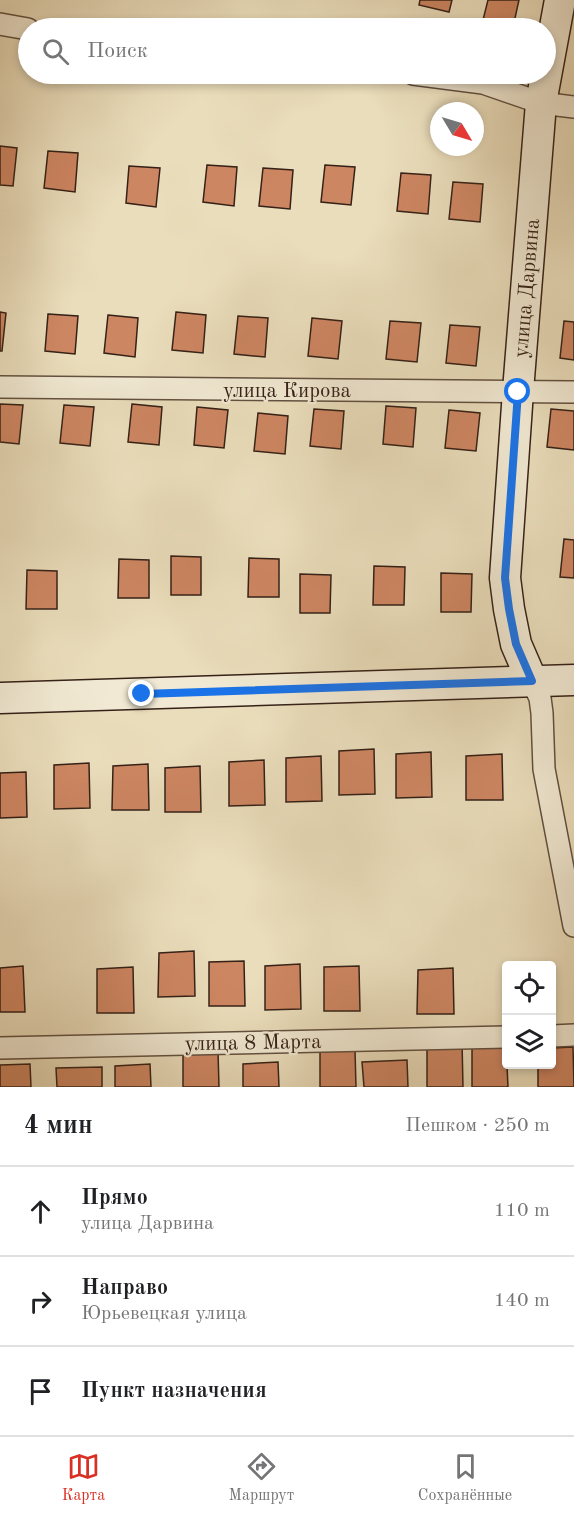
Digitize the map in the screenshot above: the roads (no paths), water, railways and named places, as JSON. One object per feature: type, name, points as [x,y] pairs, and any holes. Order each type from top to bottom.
[{"type":"street","name":"улица Дарвина","points":[[556,22],[560,0]]},
{"type":"street","points":[[0,24],[18,27]]},
{"type":"street","points":[[486,84],[541,103],[574,107]]},
{"type":"street","name":"улица Дарвина","points":[[532,681],[516,644],[505,578],[541,103],[545,84]]},
{"type":"street","name":"улица Кирова","points":[[0,387],[574,392]]},
{"type":"street","points":[[0,698],[574,680]]},
{"type":"street","points":[[532,681],[540,698],[544,769],[574,926]]},
{"type":"street","points":[[556,1036],[574,1035]]},
{"type":"street","name":"улица 8 Марта","points":[[0,1048],[502,1037]]}]
